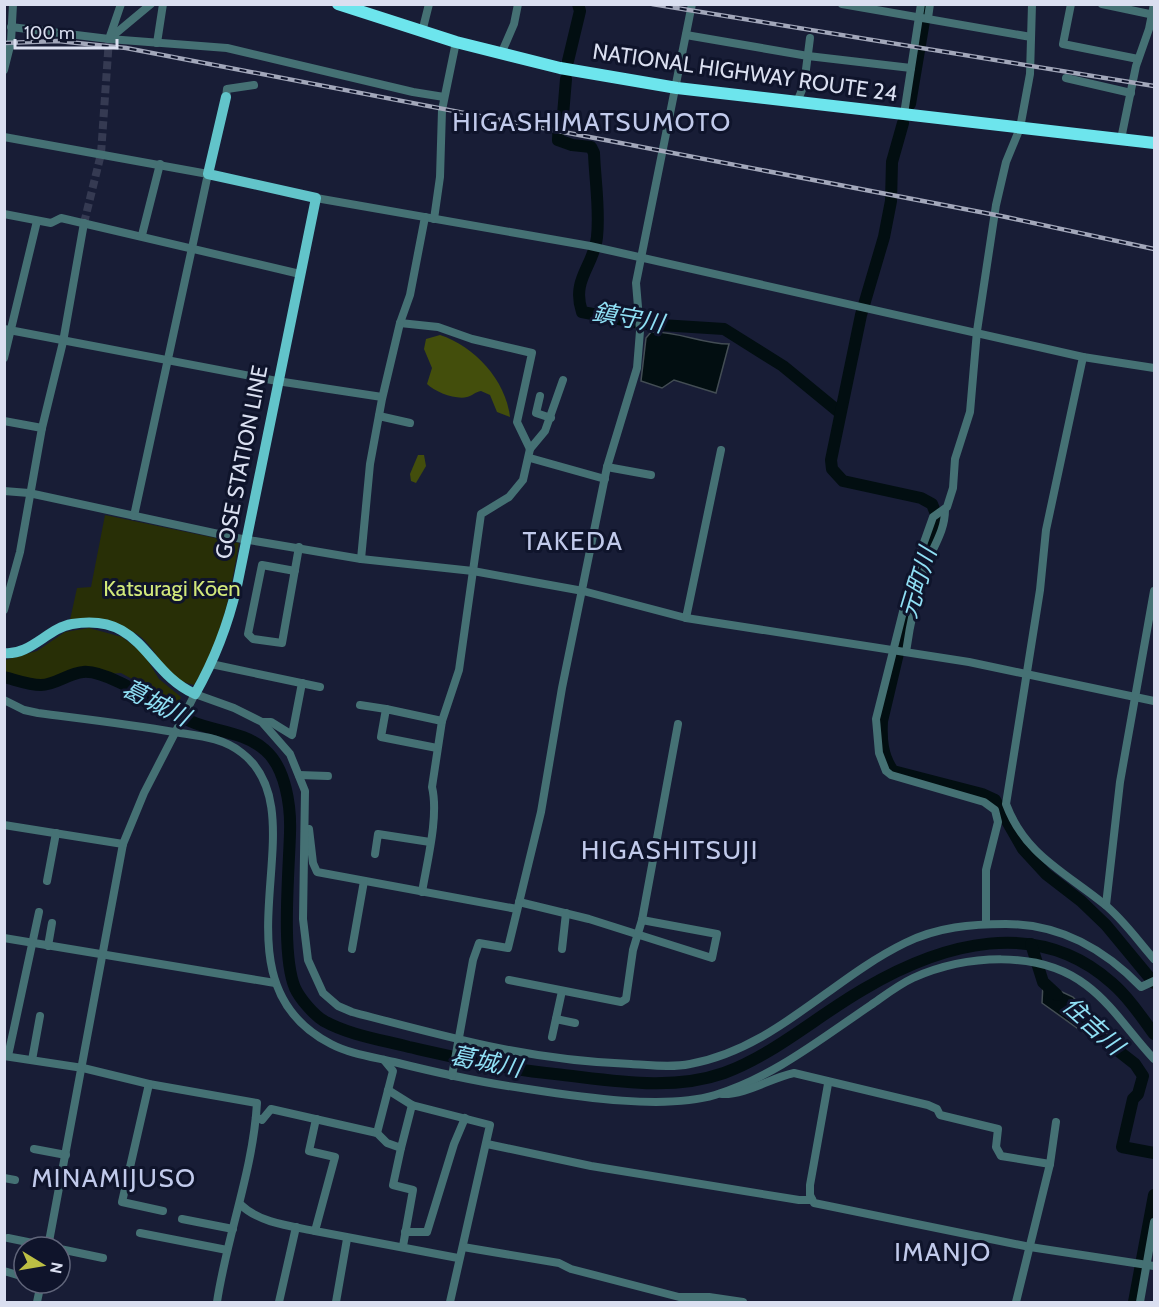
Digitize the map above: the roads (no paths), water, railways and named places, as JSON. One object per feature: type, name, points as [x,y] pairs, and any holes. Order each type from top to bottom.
[{"type":"highway","name":"NATIONAL HIGHWAY ROUTE 24","points":[[342,5],[422,32],[501,54],[560,68],[676,88],[1155,143]]},
{"type":"main road","points":[[226,97],[208,174],[316,198]]},
{"type":"main road","name":"GOSE STATION LINE","points":[[192,698],[211,664],[230,617],[316,198]]},
{"type":"main road","points":[[4,653],[25,649],[55,630],[70,624],[91,624],[116,628],[136,639],[147,649],[163,673],[192,698]]},
{"type":"street","points":[[4,70],[13,4]]},
{"type":"street","points":[[109,39],[121,4]]},
{"type":"street","points":[[109,39],[151,4]]},
{"type":"street","points":[[157,43],[163,4]]},
{"type":"street","points":[[422,32],[429,4]]},
{"type":"street","points":[[501,54],[514,24],[518,4]]},
{"type":"street","points":[[452,1074],[473,960],[479,943],[507,948],[541,812],[562,688],[607,467],[637,368],[640,330],[636,283],[693,4]]},
{"type":"street","points":[[921,4],[923,17]]},
{"type":"street","points":[[904,114],[911,68],[923,17],[930,4]]},
{"type":"street","points":[[906,652],[920,588],[942,531],[943,510],[953,488],[955,459],[970,412],[977,331],[996,205],[1006,162],[1020,128],[1031,66],[1032,4]]},
{"type":"street","points":[[1071,4],[1063,44],[1138,59]]},
{"type":"street","points":[[1102,4],[1154,15]]},
{"type":"street","points":[[1121,139],[1138,59],[1154,15],[1154,4]]},
{"type":"street","points":[[847,5],[874,7],[1031,37]]},
{"type":"street","points":[[11,27],[109,39],[227,48],[413,92],[444,97]]},
{"type":"street","points":[[686,35],[808,56],[911,68]]},
{"type":"street","points":[[797,102],[804,85],[810,38]]},
{"type":"street","points":[[434,219],[440,177],[444,97],[456,42]]},
{"type":"street","points":[[1066,78],[1131,93]]},
{"type":"street","points":[[226,97],[227,89],[254,85]]},
{"type":"street","points":[[4,137],[208,174],[134,516]]},
{"type":"street","points":[[141,236],[160,164]]},
{"type":"street","points":[[316,198],[594,247],[977,331],[1083,357],[1155,368]]},
{"type":"street","points":[[4,214],[51,223],[61,218],[191,246],[300,274]]},
{"type":"street","points":[[361,559],[370,464],[382,397],[400,322],[410,295],[425,217]]},
{"type":"street","points":[[4,358],[8,330],[37,221]]},
{"type":"street","points":[[4,610],[42,428],[63,342],[84,223]]},
{"type":"street","points":[[400,322],[438,327],[472,339],[532,353],[517,422],[530,454],[605,479]]},
{"type":"street","points":[[8,330],[277,381],[382,397]]},
{"type":"street","points":[[986,924],[986,870],[1004,817],[1028,674],[1046,530],[1083,357]]},
{"type":"street","points":[[422,892],[435,796],[432,787],[437,748],[442,721],[459,670],[470,609],[481,514],[516,491],[523,480],[530,454],[545,431],[563,380]]},
{"type":"street","points":[[540,396],[536,412],[550,418]]},
{"type":"street","points":[[379,416],[410,423]]},
{"type":"street","points":[[4,421],[42,428]]},
{"type":"street","points":[[686,618],[721,450]]},
{"type":"street","points":[[607,467],[651,475]]},
{"type":"street","points":[[5,493],[29,493],[134,516],[361,559],[473,571],[583,591],[686,618],[906,652],[1028,674],[1155,701]]},
{"type":"street","points":[[943,510],[933,517],[912,576],[876,719],[879,753],[886,771],[900,780],[990,805],[998,816],[1004,817],[1051,867],[1106,905],[1155,958]]},
{"type":"street","points":[[295,571],[262,565],[248,634],[252,639],[282,643],[295,571],[299,547]]},
{"type":"street","points":[[1106,905],[1120,782],[1155,591]]},
{"type":"street","points":[[211,664],[320,687]]},
{"type":"street","points":[[262,722],[271,722],[292,735],[302,683]]},
{"type":"street","points":[[51,1235],[123,844],[127,830],[192,698],[234,708],[262,722],[290,754],[305,791],[313,863],[318,872],[422,892],[566,913],[712,958],[717,934],[642,920]]},
{"type":"street","points":[[4,700],[24,710],[38,713],[176,729],[212,738],[243,753],[261,774],[267,791],[272,830],[269,950],[274,983],[290,1012],[311,1032],[333,1046],[410,1066],[530,1089],[654,1102],[733,1094],[778,1076],[794,1073],[828,1084],[928,1105],[937,1109],[940,1115],[998,1129],[996,1147],[1001,1156],[1050,1164]]},
{"type":"street","points":[[360,705],[442,721]]},
{"type":"street","points":[[386,709],[381,737],[437,748]]},
{"type":"street","points":[[509,980],[621,1002],[626,999],[633,950],[642,920],[678,724]]},
{"type":"street","points":[[299,775],[328,776]]},
{"type":"street","points":[[307,820],[304,937],[311,970],[323,993],[338,1006],[351,1012],[458,1043],[547,1058],[608,1064],[688,1065],[721,1056],[770,1033],[905,943],[958,926],[1015,924],[1056,930],[1073,936],[1121,966],[1142,987],[1151,982]]},
{"type":"street","points":[[4,825],[123,844]]},
{"type":"street","points":[[47,881],[56,833]]},
{"type":"street","points":[[375,854],[378,834],[430,842]]},
{"type":"street","points":[[352,949],[364,881]]},
{"type":"street","points":[[39,912],[6,1056],[83,1068],[149,1084],[257,1103],[241,1205],[227,1250],[217,1302]]},
{"type":"street","points":[[562,949],[566,913]]},
{"type":"street","points":[[48,946],[52,923]]},
{"type":"street","points":[[4,938],[274,983]]},
{"type":"street","points":[[719,1094],[800,1053],[911,979],[938,969],[992,960],[1029,960],[1050,966],[1084,982],[1128,1027],[1155,1059]]},
{"type":"street","points":[[552,1036],[562,991]]},
{"type":"street","points":[[32,1060],[40,1016]]},
{"type":"street","points":[[556,1019],[575,1023]]},
{"type":"street","points":[[383,1059],[393,1071]]},
{"type":"street","points":[[393,1071],[410,1066]]},
{"type":"street","points":[[377,1133],[393,1071]]},
{"type":"street","points":[[149,1084],[122,1202],[163,1211]]},
{"type":"street","points":[[812,1200],[810,1185],[828,1084]]},
{"type":"street","points":[[388,1090],[412,1105],[490,1125],[463,1247],[458,1258],[450,1302]]},
{"type":"street","points":[[403,1246],[412,1190],[393,1185],[412,1105]]},
{"type":"street","points":[[256,1117],[262,1120],[271,1109],[377,1133],[387,1143],[401,1148]]},
{"type":"street","points":[[405,1232],[427,1232],[454,1144],[465,1118]]},
{"type":"street","points":[[315,1231],[335,1157],[309,1151],[316,1119]]},
{"type":"street","points":[[1016,1302],[1050,1164],[1056,1122]]},
{"type":"street","points":[[487,1144],[591,1166],[799,1200],[812,1200],[819,1205],[1030,1247],[1146,1265]]},
{"type":"street","points":[[34,1149],[66,1155]]},
{"type":"street","points":[[4,1178],[15,1180]]},
{"type":"street","points":[[241,1205],[249,1213],[265,1220],[347,1239],[403,1246],[458,1258]]},
{"type":"street","points":[[182,1220],[233,1229]]},
{"type":"street","points":[[1140,1302],[1155,1222]]},
{"type":"street","points":[[279,1302],[296,1227]]},
{"type":"street","points":[[140,1233],[227,1250]]},
{"type":"street","points":[[8,1238],[12,1239]]},
{"type":"street","points":[[336,1302],[347,1239]]},
{"type":"street","points":[[463,1247],[559,1263],[571,1269],[680,1297],[709,1297],[743,1302]]},
{"type":"street","points":[[72,1252],[103,1258]]},
{"type":"water","points":[[651,332],[671,333],[729,344],[716,393],[674,380],[662,388],[641,381],[646,338]]},
{"type":"water","points":[[1043,983],[1073,997],[1121,1049],[1117,1052],[1100,1041],[1098,1043],[1042,1003]]},
{"type":"waterway","name":"鎮守川","points":[[568,61],[580,11],[578,4]]},
{"type":"waterway","name":"元町川","points":[[910,104],[926,9]]},
{"type":"waterway","name":"鎮守川","points":[[566,79],[558,140],[572,145],[591,147],[594,153],[597,195],[597,237],[579,290],[582,312],[645,324],[724,329],[783,366],[839,412]]},
{"type":"waterway","name":"元町川","points":[[903,123],[892,162],[891,201],[884,237],[861,315],[831,460],[832,469],[843,481],[921,498],[932,504],[938,519],[916,577],[882,721],[884,753],[893,771],[982,794],[995,800],[1023,849],[1046,874],[1081,901],[1106,925],[1154,983]]},
{"type":"waterway","name":"葛城川","points":[[4,677],[41,685],[78,673],[94,673],[122,683],[190,721],[238,735],[265,750],[278,767],[288,800],[290,833],[287,934],[288,955],[295,988],[304,1002],[320,1018],[355,1034],[518,1069],[640,1083],[683,1082],[724,1073],[761,1056],[864,989],[925,959],[957,949],[989,944],[1021,943],[1053,949],[1083,962],[1118,988],[1154,1034]]},
{"type":"waterway","name":"住吉川","points":[[1031,944],[1043,982],[1057,995]]},
{"type":"waterway","name":"住吉川","points":[[1107,1042],[1135,1064],[1143,1076],[1138,1094],[1133,1099],[1122,1147],[1154,1153]]},
{"type":"waterway","name":"住吉川","points":[[1134,1302],[1154,1195]]},
{"type":"tunnel","points":[[84,223],[101,154],[109,39]]},
{"type":"railway","points":[[652,4],[1154,86]]},
{"type":"railway","points":[[4,43],[58,41],[126,48],[1001,216],[1154,249]]},
{"type":"district","name":"HIGASHIMATSUMOTO","points":[[592,122]]},
{"type":"district","name":"TAKEDA","points":[[573,541]]},
{"type":"district","name":"HIGASHITSUJI","points":[[670,850]]},
{"type":"district","name":"MINAMIJUSO","points":[[114,1178]]},
{"type":"district","name":"IMANJO","points":[[943,1252]]},
{"type":"park label","name":"Katsuragi Kōen","points":[[172,588]]}]
